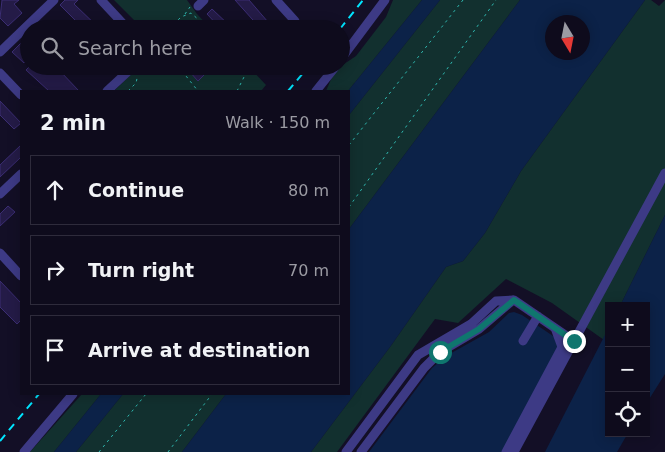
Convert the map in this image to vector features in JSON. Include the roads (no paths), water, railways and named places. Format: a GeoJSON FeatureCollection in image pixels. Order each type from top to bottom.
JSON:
{"type":"FeatureCollection","features":[{"type":"Feature","properties":{"kind":"street"},"geometry":{"type":"LineString","coordinates":[[33,20],[54,0]]}},
{"type":"Feature","properties":{"kind":"street"},"geometry":{"type":"LineString","coordinates":[[101,0],[120,20]]}},
{"type":"Feature","properties":{"kind":"street"},"geometry":{"type":"LineString","coordinates":[[276,0],[294,20]]}},
{"type":"Feature","properties":{"kind":"street"},"geometry":{"type":"LineString","coordinates":[[350,47],[385,0]]}},
{"type":"Feature","properties":{"kind":"street"},"geometry":{"type":"LineString","coordinates":[[0,52],[20,33]]}},
{"type":"Feature","properties":{"kind":"street"},"geometry":{"type":"LineString","coordinates":[[0,73],[20,94]]}},
{"type":"Feature","properties":{"kind":"street"},"geometry":{"type":"LineString","coordinates":[[108,90],[124,75]]}},
{"type":"Feature","properties":{"kind":"street"},"geometry":{"type":"LineString","coordinates":[[317,90],[329,75]]}},
{"type":"Feature","properties":{"kind":"street"},"geometry":{"type":"LineString","coordinates":[[514,452],[665,173]]}},
{"type":"Feature","properties":{"kind":"street"},"geometry":{"type":"LineString","coordinates":[[0,194],[20,175]]}},
{"type":"Feature","properties":{"kind":"street"},"geometry":{"type":"LineString","coordinates":[[0,253],[20,275]]}},
{"type":"Feature","properties":{"kind":"street"},"geometry":{"type":"LineString","coordinates":[[346,452],[418,355],[470,324],[496,301],[514,300],[574,341]]}},
{"type":"Feature","properties":{"kind":"street"},"geometry":{"type":"LineString","coordinates":[[361,452],[424,368],[440,352],[479,329],[514,300]]}},
{"type":"Feature","properties":{"kind":"street"},"geometry":{"type":"LineString","coordinates":[[522,341],[538,316]]}},
{"type":"Feature","properties":{"kind":"street"},"geometry":{"type":"LineString","coordinates":[[506,452],[562,347],[555,328]]}},
{"type":"Feature","properties":{"kind":"street"},"geometry":{"type":"LineString","coordinates":[[24,452],[72,395]]}},
{"type":"Feature","properties":{"kind":"street"},"geometry":{"type":"LineString","coordinates":[[523,399],[532,404]]}},
{"type":"Feature","properties":{"kind":"water"},"geometry":{"type":"Polygon","coordinates":[[[422,0],[440,0],[350,114],[349,90],[422,0]]]}},
{"type":"Feature","properties":{"kind":"water"},"geometry":{"type":"Polygon","coordinates":[[[520,0],[645,0],[521,171],[485,233],[463,261],[446,267],[390,347],[311,452],[182,452],[225,395],[350,395],[350,228],[520,0]]]}},
{"type":"Feature","properties":{"kind":"water"},"geometry":{"type":"Polygon","coordinates":[[[665,215],[665,374],[650,398],[650,302],[622,302],[665,215]]]}},
{"type":"Feature","properties":{"kind":"water"},"geometry":{"type":"Polygon","coordinates":[[[514,312],[522,315],[556,338],[558,348],[503,452],[369,452],[432,368],[446,356],[489,332],[509,313],[514,312]]]}},
{"type":"Feature","properties":{"kind":"water"},"geometry":{"type":"Polygon","coordinates":[[[605,335],[605,437],[626,437],[617,452],[545,452],[605,335]]]}},
{"type":"Feature","properties":{"kind":"water"},"geometry":{"type":"Polygon","coordinates":[[[100,395],[122,395],[76,452],[54,452],[100,395]]]}},
{"type":"Feature","properties":{"kind":"railway"},"geometry":{"type":"LineString","coordinates":[[347,20],[363,0]]}},
{"type":"Feature","properties":{"kind":"railway"},"geometry":{"type":"LineString","coordinates":[[289,90],[301,75]]}},
{"type":"Feature","properties":{"kind":"railway"},"geometry":{"type":"LineString","coordinates":[[0,441],[38,395]]}}]}
